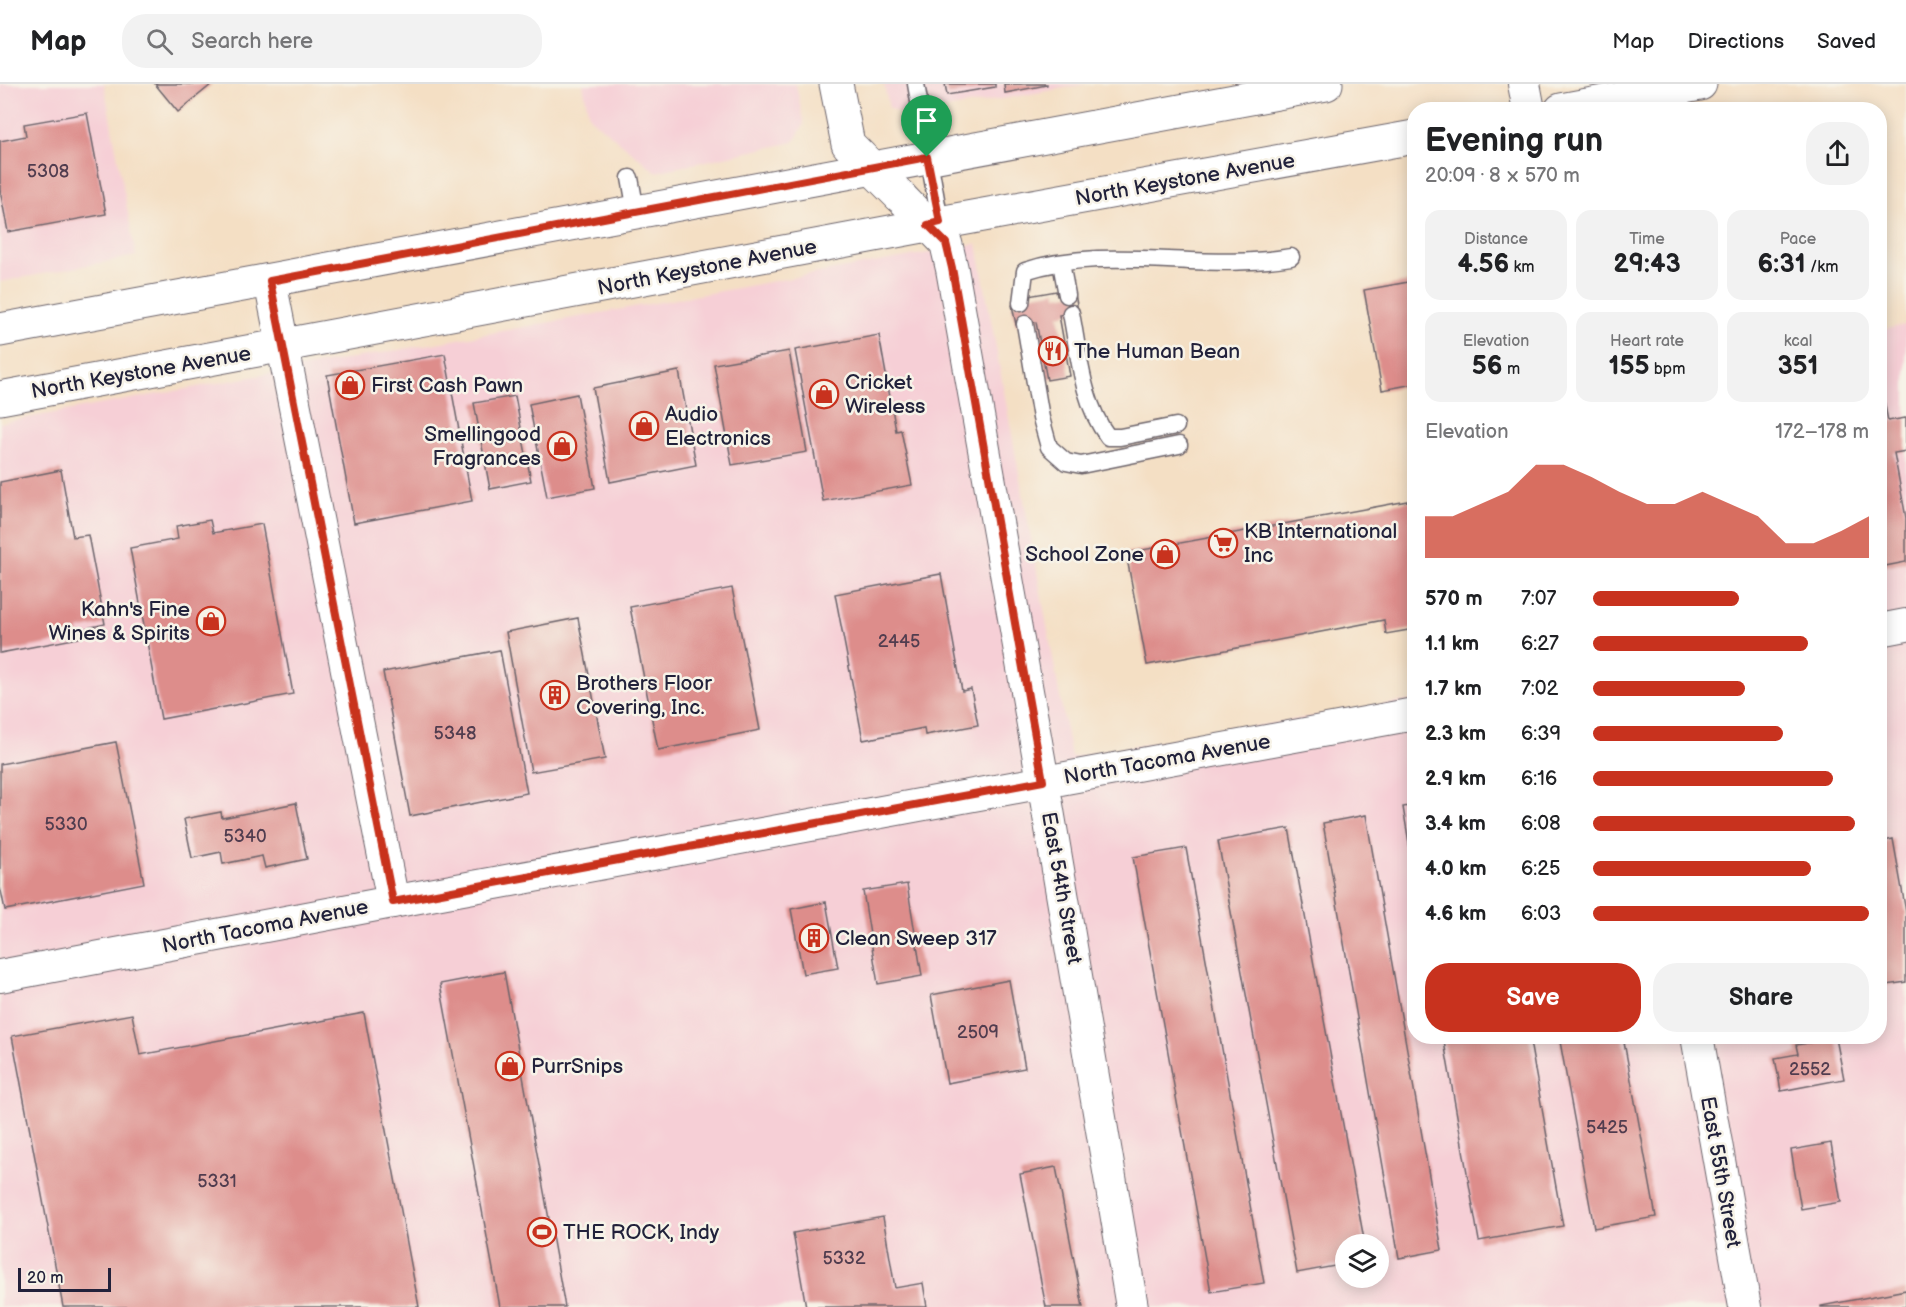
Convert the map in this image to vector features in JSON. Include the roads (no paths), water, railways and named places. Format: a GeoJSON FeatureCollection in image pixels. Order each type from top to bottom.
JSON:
{"type":"FeatureCollection","features":[{"type":"Feature","properties":{"kind":"main road","name":"East 54th Street"},"geometry":{"type":"LineString","coordinates":[[836,84],[848,144],[900,196]]}},
{"type":"Feature","properties":{"kind":"main road"},"geometry":{"type":"LineString","coordinates":[[0,330],[1326,84]]}},
{"type":"Feature","properties":{"kind":"main road"},"geometry":{"type":"LineString","coordinates":[[1604,102],[1700,84]]}},
{"type":"Feature","properties":{"kind":"main road","name":"North Keystone Avenue"},"geometry":{"type":"LineString","coordinates":[[0,398],[1407,138]]}},
{"type":"Feature","properties":{"kind":"street"},"geometry":{"type":"LineString","coordinates":[[1524,84],[1527,102]]}},
{"type":"Feature","properties":{"kind":"street","name":"East 54th Street"},"geometry":{"type":"LineString","coordinates":[[900,196],[934,224],[946,243],[952,268],[1043,781],[1132,1307]]}},
{"type":"Feature","properties":{"kind":"street"},"geometry":{"type":"LineString","coordinates":[[270,281],[393,902]]}},
{"type":"Feature","properties":{"kind":"street"},"geometry":{"type":"LineString","coordinates":[[1887,629],[1906,625]]}},
{"type":"Feature","properties":{"kind":"street","name":"North Tacoma Avenue"},"geometry":{"type":"LineString","coordinates":[[0,976],[1407,715]]}},
{"type":"Feature","properties":{"kind":"street","name":"East 55th Street"},"geometry":{"type":"LineString","coordinates":[[1698,1044],[1745,1307]]}},
{"type":"Feature","properties":{"kind":"lane"},"geometry":{"type":"LineString","coordinates":[[916,84],[934,224]]}},
{"type":"Feature","properties":{"kind":"lane"},"geometry":{"type":"LineString","coordinates":[[630,178],[636,212]]}},
{"type":"Feature","properties":{"kind":"lane"},"geometry":{"type":"LineString","coordinates":[[1021,303],[1025,271],[1041,266],[1097,259],[1186,262],[1272,260],[1291,257]]}},
{"type":"Feature","properties":{"kind":"lane"},"geometry":{"type":"LineString","coordinates":[[1061,263],[1067,295]]}},
{"type":"Feature","properties":{"kind":"lane"},"geometry":{"type":"LineString","coordinates":[[1071,313],[1088,397],[1099,424],[1108,436],[1120,437],[1176,426]]}},
{"type":"Feature","properties":{"kind":"lane"},"geometry":{"type":"LineString","coordinates":[[1025,324],[1041,418],[1049,447],[1066,462],[1081,465],[1179,445]]}},
{"type":"Feature","properties":{"kind":"place","name":"The Human Bean"},"geometry":{"type":"Point","coordinates":[1053,351]}},
{"type":"Feature","properties":{"kind":"place","name":"First Cash Pawn"},"geometry":{"type":"Point","coordinates":[350,385]}},
{"type":"Feature","properties":{"kind":"place","name":"Cricket Wireless"},"geometry":{"type":"Point","coordinates":[824,394]}},
{"type":"Feature","properties":{"kind":"place","name":"Audio Electronics"},"geometry":{"type":"Point","coordinates":[644,426]}},
{"type":"Feature","properties":{"kind":"place","name":"Smellingood Fragrances"},"geometry":{"type":"Point","coordinates":[562,446]}},
{"type":"Feature","properties":{"kind":"place","name":"KB International Inc"},"geometry":{"type":"Point","coordinates":[1223,543]}},
{"type":"Feature","properties":{"kind":"place","name":"School Zone"},"geometry":{"type":"Point","coordinates":[1165,554]}},
{"type":"Feature","properties":{"kind":"place","name":"Kahn's Fine Wines & Spirits"},"geometry":{"type":"Point","coordinates":[211,621]}},
{"type":"Feature","properties":{"kind":"place","name":"Brothers Floor Covering, Inc."},"geometry":{"type":"Point","coordinates":[555,695]}},
{"type":"Feature","properties":{"kind":"place","name":"Clean Sweep 317"},"geometry":{"type":"Point","coordinates":[814,938]}},
{"type":"Feature","properties":{"kind":"place","name":"PurrSnips"},"geometry":{"type":"Point","coordinates":[510,1066]}},
{"type":"Feature","properties":{"kind":"place","name":"THE ROCK, Indy"},"geometry":{"type":"Point","coordinates":[542,1232]}}]}
